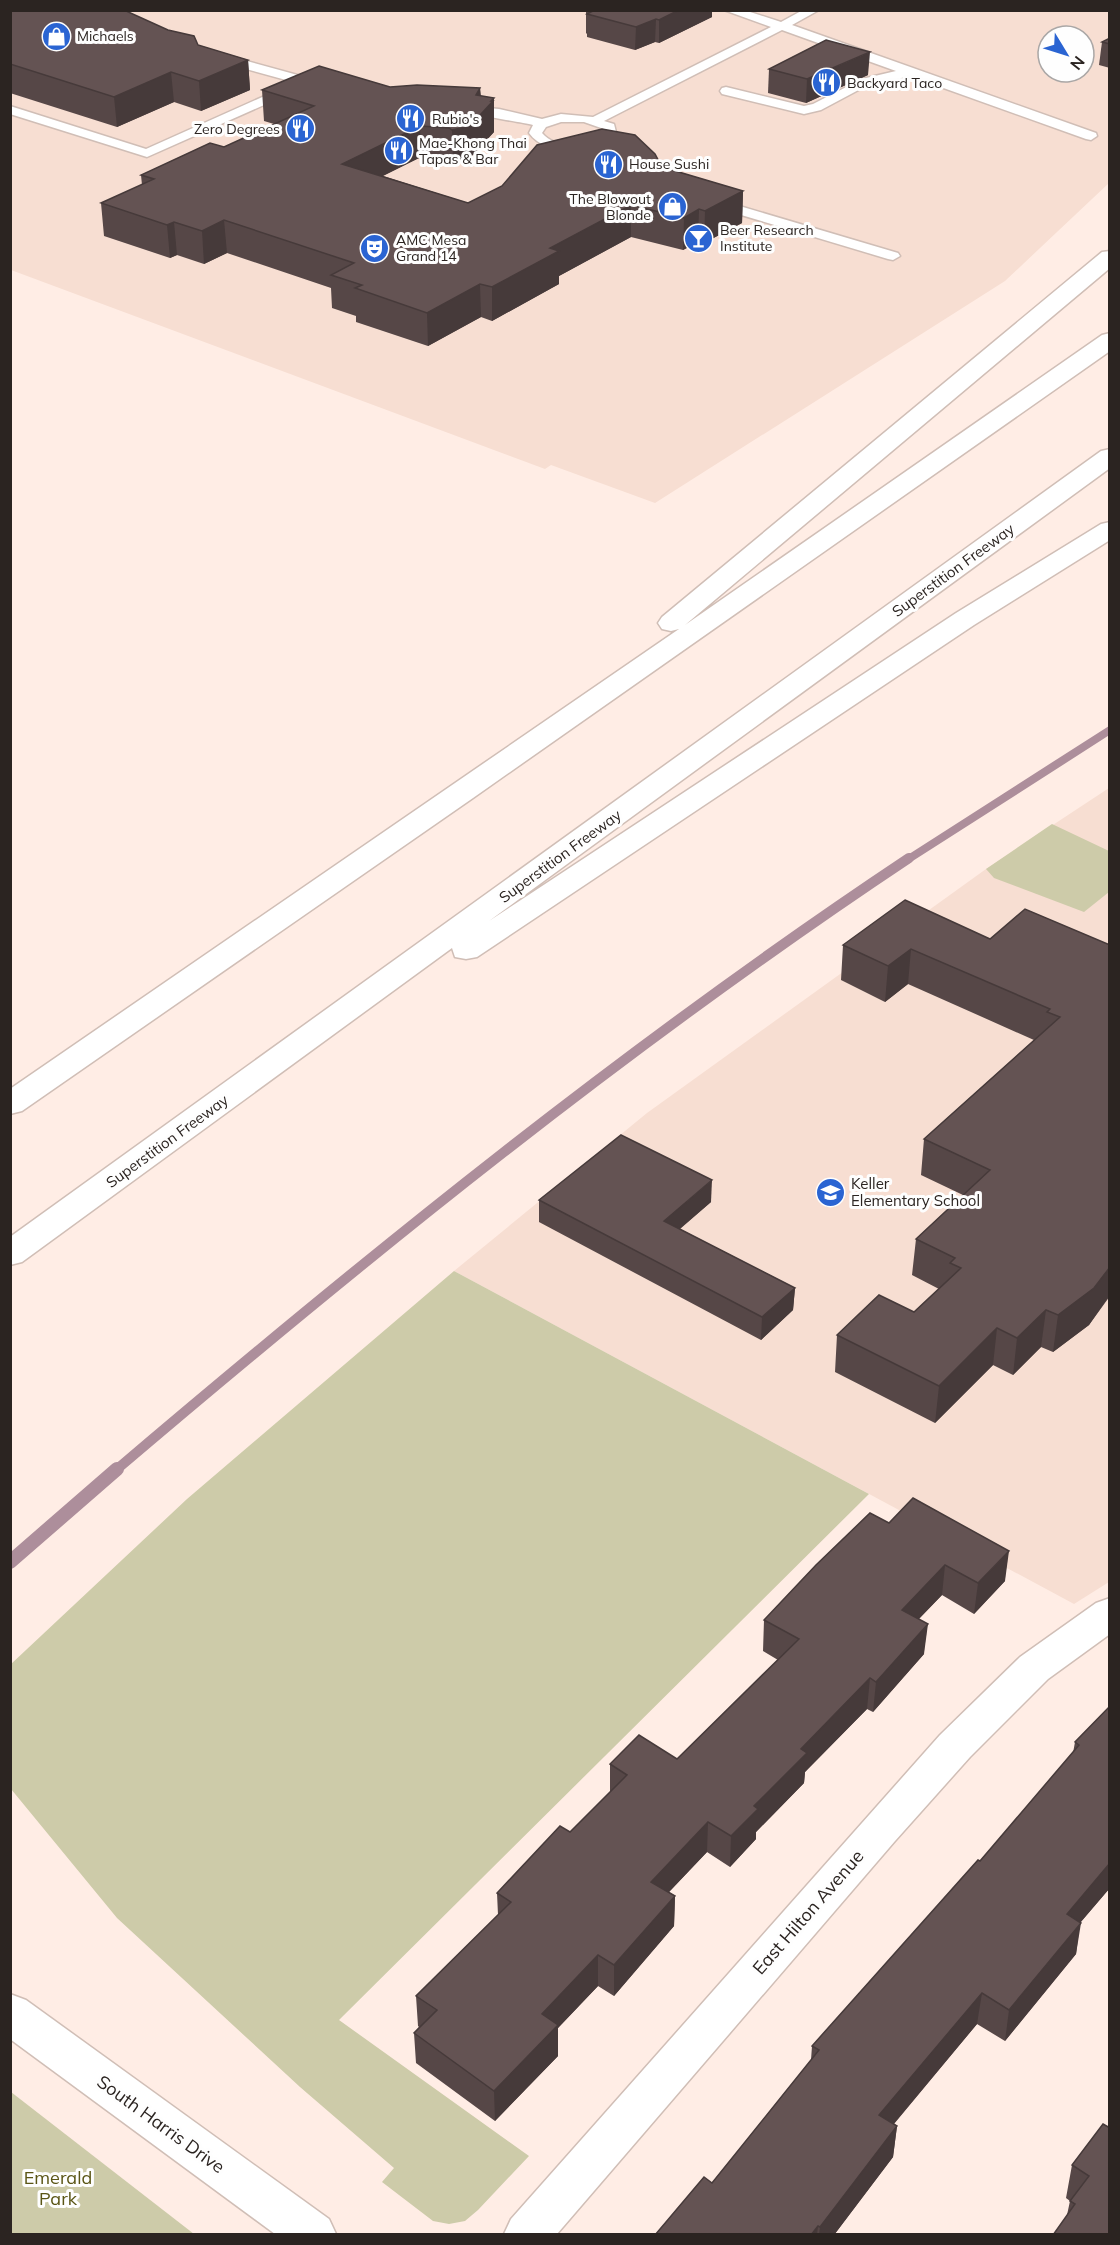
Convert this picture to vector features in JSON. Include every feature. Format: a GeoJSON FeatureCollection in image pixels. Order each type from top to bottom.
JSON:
{"type":"FeatureCollection","features":[{"type":"Feature","properties":{"kind":"main road"},"geometry":{"type":"LineString","coordinates":[[488,774],[1110,257]]}},
{"type":"Feature","properties":{"kind":"main road"},"geometry":{"type":"LineString","coordinates":[[10,1104],[1110,340]]}},
{"type":"Feature","properties":{"kind":"main road","name":"Superstition Freeway"},"geometry":{"type":"LineString","coordinates":[[24,1244],[1110,456]]}},
{"type":"Feature","properties":{"kind":"main road"},"geometry":{"type":"LineString","coordinates":[[24,1244],[965,619],[1110,529]]}},
{"type":"Feature","properties":{"kind":"main road","name":"East Hilton Avenue"},"geometry":{"type":"LineString","coordinates":[[528,2235],[880,1829],[955,1746],[1034,1668],[1110,1613]]}},
{"type":"Feature","properties":{"kind":"main road","name":"South Harris Drive"},"geometry":{"type":"LineString","coordinates":[[10,2013],[312,2235]]}},
{"type":"Feature","properties":{"kind":"lane"},"geometry":{"type":"LineString","coordinates":[[730,10],[782,26],[1091,136]]}},
{"type":"Feature","properties":{"kind":"lane"},"geometry":{"type":"LineString","coordinates":[[596,120],[813,10]]}},
{"type":"Feature","properties":{"kind":"lane"},"geometry":{"type":"LineString","coordinates":[[208,54],[334,90]]}},
{"type":"Feature","properties":{"kind":"lane"},"geometry":{"type":"LineString","coordinates":[[726,91],[804,110],[817,107],[881,76],[910,72]]}},
{"type":"Feature","properties":{"kind":"lane"},"geometry":{"type":"LineString","coordinates":[[10,110],[147,153],[306,82]]}},
{"type":"Feature","properties":{"kind":"lane"},"geometry":{"type":"LineString","coordinates":[[455,109],[500,113],[542,123],[573,117],[596,120],[610,127],[612,131],[607,140],[599,143],[577,147],[553,145],[537,137],[535,133],[542,123]]}},
{"type":"Feature","properties":{"kind":"lane"},"geometry":{"type":"LineString","coordinates":[[599,143],[614,148]]}},
{"type":"Feature","properties":{"kind":"lane"},"geometry":{"type":"LineString","coordinates":[[702,198],[893,256]]}},
{"type":"Feature","properties":{"kind":"shaded area"},"geometry":{"type":"Polygon","coordinates":[[[10,11],[1109,11],[1109,183],[1005,281],[655,503],[551,465],[545,469],[11,270],[10,11]]]}},
{"type":"Feature","properties":{"kind":"shaded area","name":"Keller Elementary School"},"geometry":{"type":"Polygon","coordinates":[[[1109,788],[1109,1582],[1074,1604],[454,1271],[647,1113],[986,869],[1109,788]]]}},
{"type":"Feature","properties":{"kind":"green space"},"geometry":{"type":"Polygon","coordinates":[[[1052,824],[1109,851],[1109,892],[1084,912],[994,878],[986,869],[1052,824]]]}},
{"type":"Feature","properties":{"kind":"green space"},"geometry":{"type":"Polygon","coordinates":[[[454,1271],[869,1494],[339,2020],[529,2156],[478,2210],[465,2221],[449,2224],[433,2221],[382,2182],[394,2168],[300,2087],[117,1918],[11,1789],[10,1665],[187,1499],[454,1271]]]}},
{"type":"Feature","properties":{"kind":"green space","name":"Emerald Park"},"geometry":{"type":"Polygon","coordinates":[[[11,2092],[194,2234],[11,2234],[11,2092]]]}},
{"type":"Feature","properties":{"kind":"building"},"geometry":{"type":"Polygon","coordinates":[[[10,10],[124,10],[168,30],[194,36],[198,45],[248,60],[199,81],[171,72],[114,97],[10,64],[10,10]]]}},
{"type":"Feature","properties":{"kind":"building"},"geometry":{"type":"Polygon","coordinates":[[[587,10],[679,10],[659,20],[656,19],[636,27],[587,14],[591,12],[587,10]]]}},
{"type":"Feature","properties":{"kind":"building"},"geometry":{"type":"Polygon","coordinates":[[[1110,38],[1110,44],[1102,42],[1110,38]]]}},
{"type":"Feature","properties":{"kind":"building"},"geometry":{"type":"Polygon","coordinates":[[[826,40],[870,52],[807,79],[769,69],[826,40]]]}},
{"type":"Feature","properties":{"kind":"building"},"geometry":{"type":"Polygon","coordinates":[[[319,66],[390,87],[417,85],[480,88],[476,95],[494,98],[470,126],[452,130],[420,126],[342,164],[468,203],[502,186],[537,145],[602,129],[635,135],[655,154],[662,167],[743,191],[705,211],[699,209],[684,218],[631,205],[550,248],[559,251],[492,287],[480,284],[427,313],[355,288],[362,285],[331,275],[354,263],[224,220],[202,231],[174,222],[167,225],[101,203],[154,179],[141,175],[210,143],[224,147],[314,106],[262,90],[319,66]]]}},
{"type":"Feature","properties":{"kind":"building"},"geometry":{"type":"Polygon","coordinates":[[[905,900],[990,939],[1025,909],[1110,945],[1110,1267],[1094,1288],[1058,1315],[1046,1310],[1017,1338],[997,1328],[939,1386],[837,1335],[879,1295],[914,1312],[961,1268],[950,1263],[955,1258],[916,1239],[990,1170],[924,1139],[1060,1017],[1047,1012],[1050,1009],[911,949],[888,966],[843,945],[905,900]]]}},
{"type":"Feature","properties":{"kind":"building"},"geometry":{"type":"Polygon","coordinates":[[[621,1135],[712,1180],[664,1221],[795,1288],[762,1317],[539,1200],[621,1135]]]}},
{"type":"Feature","properties":{"kind":"building"},"geometry":{"type":"Polygon","coordinates":[[[913,1498],[1009,1551],[978,1583],[945,1565],[902,1610],[928,1624],[876,1682],[870,1678],[801,1749],[807,1753],[754,1806],[758,1809],[731,1836],[708,1822],[651,1882],[675,1896],[614,1965],[598,1955],[542,2014],[558,2025],[494,2091],[414,2033],[437,2010],[416,1996],[511,1902],[497,1893],[560,1826],[570,1832],[627,1775],[610,1764],[639,1735],[677,1759],[799,1639],[764,1620],[870,1513],[889,1523],[913,1498]]]}},
{"type":"Feature","properties":{"kind":"building"},"geometry":{"type":"Polygon","coordinates":[[[1110,1706],[1110,1863],[1067,1914],[1081,1923],[1009,2010],[982,1993],[879,2115],[897,2126],[820,2227],[818,2226],[811,2235],[655,2235],[704,2177],[712,2183],[819,2050],[812,2046],[978,1860],[980,1861],[1079,1745],[1075,1742],[1110,1706]]]}},
{"type":"Feature","properties":{"kind":"building"},"geometry":{"type":"Polygon","coordinates":[[[1103,2124],[1110,2128],[1110,2235],[1053,2235],[1075,2204],[1070,2201],[1089,2176],[1072,2165],[1103,2124]]]}},
{"type":"Feature","properties":{"kind":"waterway"},"geometry":{"type":"LineString","coordinates":[[907,860],[1110,730]]}},
{"type":"Feature","properties":{"kind":"waterway"},"geometry":{"type":"LineString","coordinates":[[116,1470],[308,1309],[504,1152],[704,1001],[909,858]]}},
{"type":"Feature","properties":{"kind":"waterway"},"geometry":{"type":"LineString","coordinates":[[10,1562],[117,1469]]}},
{"type":"Feature","properties":{"kind":"place","name":"Michaels"},"geometry":{"type":"Point","coordinates":[56,36]}},
{"type":"Feature","properties":{"kind":"place","name":"Backyard Taco"},"geometry":{"type":"Point","coordinates":[826,83]}},
{"type":"Feature","properties":{"kind":"place","name":"Rubio's"},"geometry":{"type":"Point","coordinates":[411,119]}},
{"type":"Feature","properties":{"kind":"place","name":"Zero Degrees"},"geometry":{"type":"Point","coordinates":[301,129]}},
{"type":"Feature","properties":{"kind":"place","name":"Mae-Khong Thai Tapas & Bar"},"geometry":{"type":"Point","coordinates":[398,151]}},
{"type":"Feature","properties":{"kind":"place","name":"House Sushi"},"geometry":{"type":"Point","coordinates":[608,164]}},
{"type":"Feature","properties":{"kind":"place","name":"The Blowout Blonde"},"geometry":{"type":"Point","coordinates":[672,207]}},
{"type":"Feature","properties":{"kind":"place","name":"Beer Research Institute"},"geometry":{"type":"Point","coordinates":[699,238]}},
{"type":"Feature","properties":{"kind":"place","name":"AMC Mesa Grand 14"},"geometry":{"type":"Point","coordinates":[375,248]}},
{"type":"Feature","properties":{"kind":"place","name":"Keller Elementary School"},"geometry":{"type":"Point","coordinates":[830,1192]}}]}
